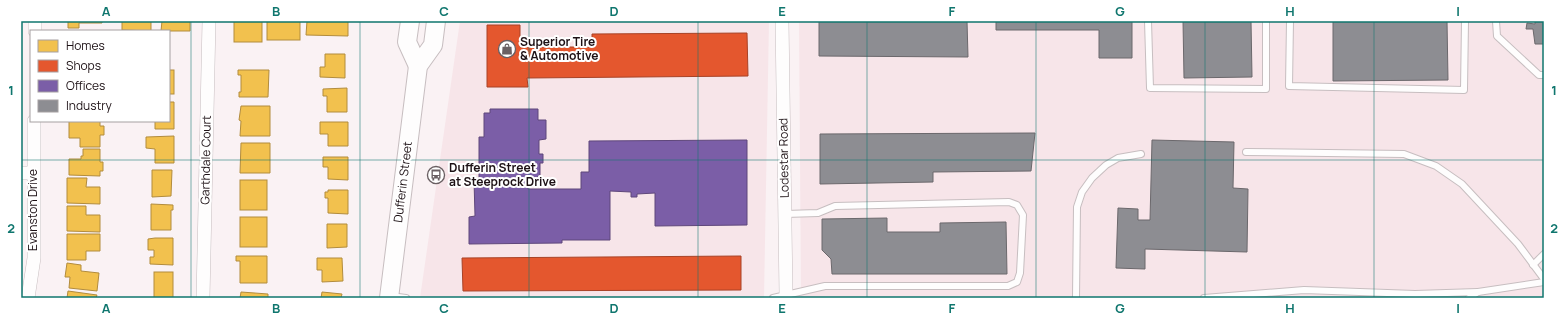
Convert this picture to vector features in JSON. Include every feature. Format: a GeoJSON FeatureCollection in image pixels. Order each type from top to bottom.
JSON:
{"type":"FeatureCollection","features":[{"type":"Feature","properties":{"kind":"main road"},"geometry":{"type":"LineString","coordinates":[[410,21],[407,42],[418,66]]}},
{"type":"Feature","properties":{"kind":"main road","name":"Dufferin Street"},"geometry":{"type":"LineString","coordinates":[[394,297],[418,66],[433,45],[436,21]]}},
{"type":"Feature","properties":{"kind":"street","name":"Garthdale Court"},"geometry":{"type":"LineString","coordinates":[[203,298],[209,21]]}},
{"type":"Feature","properties":{"kind":"street","name":"Lodestar Road"},"geometry":{"type":"LineString","coordinates":[[782,21],[786,294]]}},
{"type":"Feature","properties":{"kind":"street","name":"Evanston Drive"},"geometry":{"type":"LineString","coordinates":[[28,298],[34,258],[27,173],[34,122]]}},
{"type":"Feature","properties":{"kind":"lane"},"geometry":{"type":"LineString","coordinates":[[1148,21],[1150,88],[1266,88],[1266,21]]}},
{"type":"Feature","properties":{"kind":"lane"},"geometry":{"type":"LineString","coordinates":[[1290,21],[1289,86],[1464,90],[1465,21]]}},
{"type":"Feature","properties":{"kind":"lane"},"geometry":{"type":"LineString","coordinates":[[1496,21],[1496,36],[1539,75],[1544,75]]}},
{"type":"Feature","properties":{"kind":"lane"},"geometry":{"type":"LineString","coordinates":[[1204,298],[1304,290],[1416,294],[1478,292],[1544,281],[1518,244],[1462,184],[1436,166],[1404,154],[1246,152]]}},
{"type":"Feature","properties":{"kind":"lane"},"geometry":{"type":"LineString","coordinates":[[1076,298],[1077,207],[1082,192],[1092,178],[1106,165],[1118,158],[1141,154]]}},
{"type":"Feature","properties":{"kind":"lane"},"geometry":{"type":"LineString","coordinates":[[773,298],[825,286],[1008,286],[1016,282],[1020,273],[1023,215],[1017,205],[1009,202],[835,206],[818,213],[785,214]]}},
{"type":"Feature","properties":{"kind":"lane"},"geometry":{"type":"LineString","coordinates":[[1533,265],[1544,254]]}},
{"type":"Feature","properties":{"kind":"lane"},"geometry":{"type":"LineString","coordinates":[[1469,298],[1478,292]]}},
{"type":"Feature","properties":{"kind":"shaded area"},"geometry":{"type":"Polygon","coordinates":[[[460,21],[769,21],[764,298],[420,298],[460,21]]]}},
{"type":"Feature","properties":{"kind":"shaded area"},"geometry":{"type":"Polygon","coordinates":[[[799,21],[1544,21],[1544,298],[801,298],[799,21]]]}},
{"type":"Feature","properties":{"kind":"building: Homes"},"geometry":{"type":"Polygon","coordinates":[[[68,21],[102,21],[102,23],[79,23],[79,28],[68,28],[68,21]]]}},
{"type":"Feature","properties":{"kind":"building: Homes"},"geometry":{"type":"Polygon","coordinates":[[[122,21],[151,21],[151,30],[122,30],[122,21]]]}},
{"type":"Feature","properties":{"kind":"building: Homes"},"geometry":{"type":"Polygon","coordinates":[[[162,21],[190,21],[190,31],[161,30],[162,21]]]}},
{"type":"Feature","properties":{"kind":"building: Homes"},"geometry":{"type":"Polygon","coordinates":[[[234,21],[262,21],[262,42],[234,42],[234,21]]]}},
{"type":"Feature","properties":{"kind":"building: Homes"},"geometry":{"type":"Polygon","coordinates":[[[267,21],[300,21],[300,40],[267,40],[267,21]]]}},
{"type":"Feature","properties":{"kind":"building: Homes"},"geometry":{"type":"Polygon","coordinates":[[[307,21],[348,21],[348,36],[306,35],[307,21]]]}},
{"type":"Feature","properties":{"kind":"building: Homes"},"geometry":{"type":"Polygon","coordinates":[[[325,54],[345,54],[345,78],[320,77],[320,67],[325,67],[325,54]]]}},
{"type":"Feature","properties":{"kind":"building: Homes"},"geometry":{"type":"Polygon","coordinates":[[[170,70],[174,70],[174,94],[170,94],[170,70]]]}},
{"type":"Feature","properties":{"kind":"building: Homes"},"geometry":{"type":"Polygon","coordinates":[[[238,70],[269,70],[268,97],[239,97],[239,92],[241,92],[241,75],[238,75],[238,70]]]}},
{"type":"Feature","properties":{"kind":"building: Homes"},"geometry":{"type":"Polygon","coordinates":[[[347,88],[347,112],[327,112],[327,96],[323,96],[323,89],[347,88]]]}},
{"type":"Feature","properties":{"kind":"building: Homes"},"geometry":{"type":"Polygon","coordinates":[[[170,102],[174,102],[174,129],[155,129],[155,122],[170,122],[170,102]]]}},
{"type":"Feature","properties":{"kind":"building: Homes"},"geometry":{"type":"Polygon","coordinates":[[[241,106],[270,106],[270,136],[240,136],[241,121],[239,120],[241,106]]]}},
{"type":"Feature","properties":{"kind":"building: Homes"},"geometry":{"type":"Polygon","coordinates":[[[69,122],[100,122],[100,126],[104,126],[104,135],[100,135],[100,147],[80,147],[80,138],[69,138],[69,122]]]}},
{"type":"Feature","properties":{"kind":"building: Homes"},"geometry":{"type":"Polygon","coordinates":[[[320,122],[348,122],[348,146],[328,146],[328,134],[320,134],[320,122]]]}},
{"type":"Feature","properties":{"kind":"building: Homes"},"geometry":{"type":"Polygon","coordinates":[[[174,136],[174,163],[155,163],[155,149],[146,148],[146,137],[174,136]]]}},
{"type":"Feature","properties":{"kind":"building: Homes"},"geometry":{"type":"Polygon","coordinates":[[[241,143],[270,143],[270,173],[240,173],[241,143]]]}},
{"type":"Feature","properties":{"kind":"building: Homes"},"geometry":{"type":"Polygon","coordinates":[[[83,149],[100,149],[100,162],[103,162],[103,171],[100,171],[100,176],[69,175],[69,159],[81,159],[81,156],[83,156],[83,149]]]}},
{"type":"Feature","properties":{"kind":"building: Homes"},"geometry":{"type":"Polygon","coordinates":[[[323,157],[348,157],[348,180],[328,179],[328,167],[323,167],[323,157]]]}},
{"type":"Feature","properties":{"kind":"building: Homes"},"geometry":{"type":"Polygon","coordinates":[[[152,170],[172,170],[171,196],[152,197],[152,170]]]}},
{"type":"Feature","properties":{"kind":"building: Homes"},"geometry":{"type":"Polygon","coordinates":[[[67,178],[87,178],[86,187],[100,187],[100,204],[67,203],[67,178]]]}},
{"type":"Feature","properties":{"kind":"building: Homes"},"geometry":{"type":"Polygon","coordinates":[[[240,180],[267,180],[267,210],[240,210],[240,180]]]}},
{"type":"Feature","properties":{"kind":"building: Homes"},"geometry":{"type":"Polygon","coordinates":[[[328,190],[348,190],[348,214],[328,213],[328,198],[325,198],[325,192],[328,192],[328,190]]]}},
{"type":"Feature","properties":{"kind":"building: Homes"},"geometry":{"type":"Polygon","coordinates":[[[151,204],[173,205],[173,210],[171,210],[171,230],[151,230],[151,204]]]}},
{"type":"Feature","properties":{"kind":"building: Homes"},"geometry":{"type":"Polygon","coordinates":[[[67,206],[86,206],[86,215],[100,215],[100,232],[67,231],[67,206]]]}},
{"type":"Feature","properties":{"kind":"building: Homes"},"geometry":{"type":"Polygon","coordinates":[[[240,217],[267,217],[267,247],[240,247],[240,217]]]}},
{"type":"Feature","properties":{"kind":"building: Homes"},"geometry":{"type":"Polygon","coordinates":[[[327,224],[347,224],[347,247],[327,248],[327,224]]]}},
{"type":"Feature","properties":{"kind":"building: Homes"},"geometry":{"type":"Polygon","coordinates":[[[67,234],[100,234],[100,251],[86,251],[86,260],[67,260],[67,234]]]}},
{"type":"Feature","properties":{"kind":"building: Homes"},"geometry":{"type":"Polygon","coordinates":[[[173,238],[173,265],[150,264],[150,257],[154,257],[154,250],[148,250],[148,239],[173,238]]]}},
{"type":"Feature","properties":{"kind":"building: Homes"},"geometry":{"type":"Polygon","coordinates":[[[236,256],[267,256],[267,283],[240,283],[240,261],[236,261],[236,256]]]}},
{"type":"Feature","properties":{"kind":"building: Homes"},"geometry":{"type":"Polygon","coordinates":[[[317,258],[342,258],[343,281],[322,282],[322,270],[317,270],[317,258]]]}},
{"type":"Feature","properties":{"kind":"building: Homes"},"geometry":{"type":"Polygon","coordinates":[[[67,263],[81,265],[81,271],[99,273],[97,291],[69,288],[70,277],[65,277],[67,263]]]}},
{"type":"Feature","properties":{"kind":"building: Homes"},"geometry":{"type":"Polygon","coordinates":[[[154,272],[173,272],[173,298],[154,298],[154,272]]]}},
{"type":"Feature","properties":{"kind":"building: Homes"},"geometry":{"type":"Polygon","coordinates":[[[68,291],[97,295],[96,298],[67,298],[68,291]]]}},
{"type":"Feature","properties":{"kind":"building: Homes"},"geometry":{"type":"Polygon","coordinates":[[[241,292],[268,294],[268,298],[240,298],[241,292]]]}},
{"type":"Feature","properties":{"kind":"building: Homes"},"geometry":{"type":"Polygon","coordinates":[[[322,292],[342,294],[341,298],[321,298],[322,292]]]}},
{"type":"Feature","properties":{"kind":"building: Shops"},"geometry":{"type":"Polygon","coordinates":[[[487,25],[520,25],[520,47],[592,47],[592,34],[747,33],[748,76],[527,78],[528,87],[487,87],[487,25]]]}},
{"type":"Feature","properties":{"kind":"building: Shops"},"geometry":{"type":"Polygon","coordinates":[[[741,256],[741,290],[463,291],[462,258],[741,256]]]}},
{"type":"Feature","properties":{"kind":"building: Offices"},"geometry":{"type":"Polygon","coordinates":[[[490,109],[538,109],[538,120],[546,120],[546,139],[539,140],[539,154],[543,154],[543,163],[540,163],[540,176],[538,176],[538,181],[528,181],[528,189],[581,189],[581,172],[589,172],[589,141],[747,140],[747,225],[655,226],[655,193],[637,194],[637,197],[631,197],[631,192],[610,191],[610,240],[562,240],[562,243],[469,244],[469,217],[475,216],[474,180],[479,180],[479,137],[484,137],[484,113],[490,113],[490,109]]]}},
{"type":"Feature","properties":{"kind":"building: Industry"},"geometry":{"type":"Polygon","coordinates":[[[819,21],[967,21],[968,57],[819,56],[819,21]]]}},
{"type":"Feature","properties":{"kind":"building: Industry"},"geometry":{"type":"Polygon","coordinates":[[[996,21],[1132,21],[1132,58],[1099,58],[1099,30],[996,30],[996,21]]]}},
{"type":"Feature","properties":{"kind":"building: Industry"},"geometry":{"type":"Polygon","coordinates":[[[1183,21],[1251,21],[1252,77],[1184,78],[1183,21]]]}},
{"type":"Feature","properties":{"kind":"building: Industry"},"geometry":{"type":"Polygon","coordinates":[[[1333,21],[1447,21],[1448,80],[1333,81],[1333,21]]]}},
{"type":"Feature","properties":{"kind":"building: Industry"},"geometry":{"type":"Polygon","coordinates":[[[1535,21],[1544,21],[1544,44],[1535,44],[1533,29],[1526,29],[1527,23],[1535,24],[1535,21]]]}},
{"type":"Feature","properties":{"kind":"building: Industry"},"geometry":{"type":"Polygon","coordinates":[[[1035,133],[1031,171],[933,172],[933,182],[820,184],[820,134],[1035,133]]]}},
{"type":"Feature","properties":{"kind":"building: Industry"},"geometry":{"type":"Polygon","coordinates":[[[1152,140],[1234,142],[1233,188],[1248,189],[1247,252],[1145,249],[1145,269],[1116,268],[1118,208],[1138,209],[1138,220],[1150,220],[1152,140]]]}},
{"type":"Feature","properties":{"kind":"building: Industry"},"geometry":{"type":"Polygon","coordinates":[[[887,218],[887,232],[940,232],[940,223],[1006,222],[1007,274],[832,274],[831,259],[822,250],[822,219],[887,218]]]}},
{"type":"Feature","properties":{"kind":"place","name":"Superior Tire & Automotive"},"geometry":{"type":"Point","coordinates":[507,49]}},
{"type":"Feature","properties":{"kind":"place","name":"Dufferin Street at Steeprock Drive"},"geometry":{"type":"Point","coordinates":[436,175]}}]}
